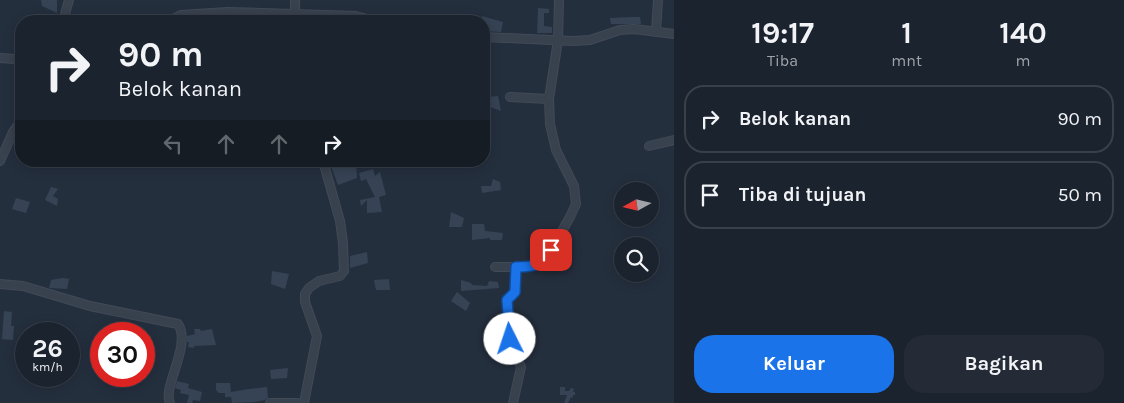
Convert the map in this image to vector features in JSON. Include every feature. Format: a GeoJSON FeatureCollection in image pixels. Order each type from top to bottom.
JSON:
{"type":"FeatureCollection","features":[{"type":"Feature","properties":{"kind":"street"},"geometry":{"type":"LineString","coordinates":[[65,15],[70,0]]}},
{"type":"Feature","properties":{"kind":"street"},"geometry":{"type":"LineString","coordinates":[[181,15],[228,12],[295,15],[295,0]]}},
{"type":"Feature","properties":{"kind":"street"},"geometry":{"type":"LineString","coordinates":[[495,266],[535,266],[544,261],[576,204],[574,186],[556,150],[552,133],[550,99],[558,40],[558,0]]}},
{"type":"Feature","properties":{"kind":"street"},"geometry":{"type":"LineString","coordinates":[[656,32],[658,0]]}},
{"type":"Feature","properties":{"kind":"street"},"geometry":{"type":"LineString","coordinates":[[490,36],[590,40],[626,29],[674,34]]}},
{"type":"Feature","properties":{"kind":"street"},"geometry":{"type":"LineString","coordinates":[[0,58],[15,59]]}},
{"type":"Feature","properties":{"kind":"street"},"geometry":{"type":"LineString","coordinates":[[510,97],[550,99]]}},
{"type":"Feature","properties":{"kind":"street"},"geometry":{"type":"LineString","coordinates":[[0,162],[15,129]]}},
{"type":"Feature","properties":{"kind":"street"},"geometry":{"type":"LineString","coordinates":[[649,146],[674,140]]}},
{"type":"Feature","properties":{"kind":"street"},"geometry":{"type":"LineString","coordinates":[[304,403],[317,336],[304,297],[309,288],[319,281],[340,276],[344,271],[340,221],[324,167]]}},
{"type":"Feature","properties":{"kind":"street"},"geometry":{"type":"LineString","coordinates":[[513,403],[521,367],[509,335],[507,300],[515,292],[516,267]]}},
{"type":"Feature","properties":{"kind":"street"},"geometry":{"type":"LineString","coordinates":[[0,284],[23,286],[90,306],[178,324],[182,341],[168,394],[169,402]]}},
{"type":"Feature","properties":{"kind":"street"},"geometry":{"type":"LineString","coordinates":[[270,403],[297,403]]}},
{"type":"Feature","properties":{"kind":"building"},"geometry":{"type":"Polygon","coordinates":[[[41,0],[57,0],[57,13],[42,6],[41,0]]]}},
{"type":"Feature","properties":{"kind":"building"},"geometry":{"type":"Polygon","coordinates":[[[538,8],[549,9],[549,13],[544,13],[544,26],[552,27],[552,33],[537,33],[538,8]]]}},
{"type":"Feature","properties":{"kind":"building"},"geometry":{"type":"Polygon","coordinates":[[[640,17],[641,24],[611,24],[610,18],[640,17]]]}},
{"type":"Feature","properties":{"kind":"building"},"geometry":{"type":"Polygon","coordinates":[[[490,18],[503,22],[501,32],[490,31],[490,18]]]}},
{"type":"Feature","properties":{"kind":"building"},"geometry":{"type":"Polygon","coordinates":[[[498,96],[501,111],[490,107],[490,97],[498,96]]]}},
{"type":"Feature","properties":{"kind":"building"},"geometry":{"type":"Polygon","coordinates":[[[331,167],[356,167],[357,178],[338,185],[331,167]]]}},
{"type":"Feature","properties":{"kind":"building"},"geometry":{"type":"Polygon","coordinates":[[[373,169],[375,176],[380,172],[386,195],[379,197],[382,212],[367,213],[367,200],[361,206],[360,200],[375,197],[366,179],[361,181],[359,173],[373,169]]]}},
{"type":"Feature","properties":{"kind":"building"},"geometry":{"type":"Polygon","coordinates":[[[493,179],[500,182],[501,190],[482,193],[481,186],[491,186],[493,179]]]}},
{"type":"Feature","properties":{"kind":"building"},"geometry":{"type":"Polygon","coordinates":[[[51,187],[58,189],[53,196],[58,199],[57,206],[45,200],[51,187]]]}},
{"type":"Feature","properties":{"kind":"building"},"geometry":{"type":"Polygon","coordinates":[[[16,198],[30,202],[26,213],[12,209],[16,198]]]}},
{"type":"Feature","properties":{"kind":"building"},"geometry":{"type":"Polygon","coordinates":[[[451,212],[464,218],[462,227],[449,227],[451,212]]]}},
{"type":"Feature","properties":{"kind":"building"},"geometry":{"type":"Polygon","coordinates":[[[472,224],[484,224],[485,231],[503,233],[502,240],[490,240],[490,238],[472,240],[472,224]]]}},
{"type":"Feature","properties":{"kind":"building"},"geometry":{"type":"Polygon","coordinates":[[[367,252],[368,263],[350,268],[350,256],[367,252]]]}},
{"type":"Feature","properties":{"kind":"building"},"geometry":{"type":"Polygon","coordinates":[[[272,271],[289,274],[285,289],[271,284],[272,271]]]}},
{"type":"Feature","properties":{"kind":"building"},"geometry":{"type":"Polygon","coordinates":[[[69,279],[67,289],[49,288],[51,280],[69,279]]]}},
{"type":"Feature","properties":{"kind":"building"},"geometry":{"type":"Polygon","coordinates":[[[389,279],[390,290],[376,290],[374,280],[389,279]]]}},
{"type":"Feature","properties":{"kind":"building"},"geometry":{"type":"Polygon","coordinates":[[[461,280],[472,285],[487,286],[489,281],[498,282],[499,288],[461,291],[461,280]]]}},
{"type":"Feature","properties":{"kind":"building"},"geometry":{"type":"Polygon","coordinates":[[[457,292],[470,303],[466,311],[451,301],[457,292]]]}},
{"type":"Feature","properties":{"kind":"building"},"geometry":{"type":"Polygon","coordinates":[[[4,311],[12,312],[13,340],[2,339],[4,311]]]}},
{"type":"Feature","properties":{"kind":"building"},"geometry":{"type":"Polygon","coordinates":[[[194,329],[200,329],[201,331],[212,329],[216,345],[188,347],[187,336],[195,334],[194,329]]]}},
{"type":"Feature","properties":{"kind":"building"},"geometry":{"type":"Polygon","coordinates":[[[288,368],[287,378],[271,379],[270,370],[288,368]]]}},
{"type":"Feature","properties":{"kind":"building"},"geometry":{"type":"Polygon","coordinates":[[[177,381],[189,384],[188,388],[202,392],[200,401],[193,400],[192,403],[187,403],[189,395],[180,393],[181,390],[175,388],[177,381]]]}},
{"type":"Feature","properties":{"kind":"building"},"geometry":{"type":"Polygon","coordinates":[[[216,383],[230,383],[231,392],[267,387],[268,398],[255,402],[232,403],[231,397],[225,397],[225,393],[219,393],[216,390],[216,383]]]}},
{"type":"Feature","properties":{"kind":"building"},"geometry":{"type":"Polygon","coordinates":[[[560,387],[565,387],[565,391],[569,391],[571,388],[574,389],[575,395],[573,395],[573,398],[571,397],[568,403],[564,403],[567,395],[560,395],[560,387]]]}},
{"type":"Feature","properties":{"kind":"route"},"geometry":{"type":"LineString","coordinates":[[510,339],[507,300],[515,292],[516,267],[540,264],[551,250]]}}]}
